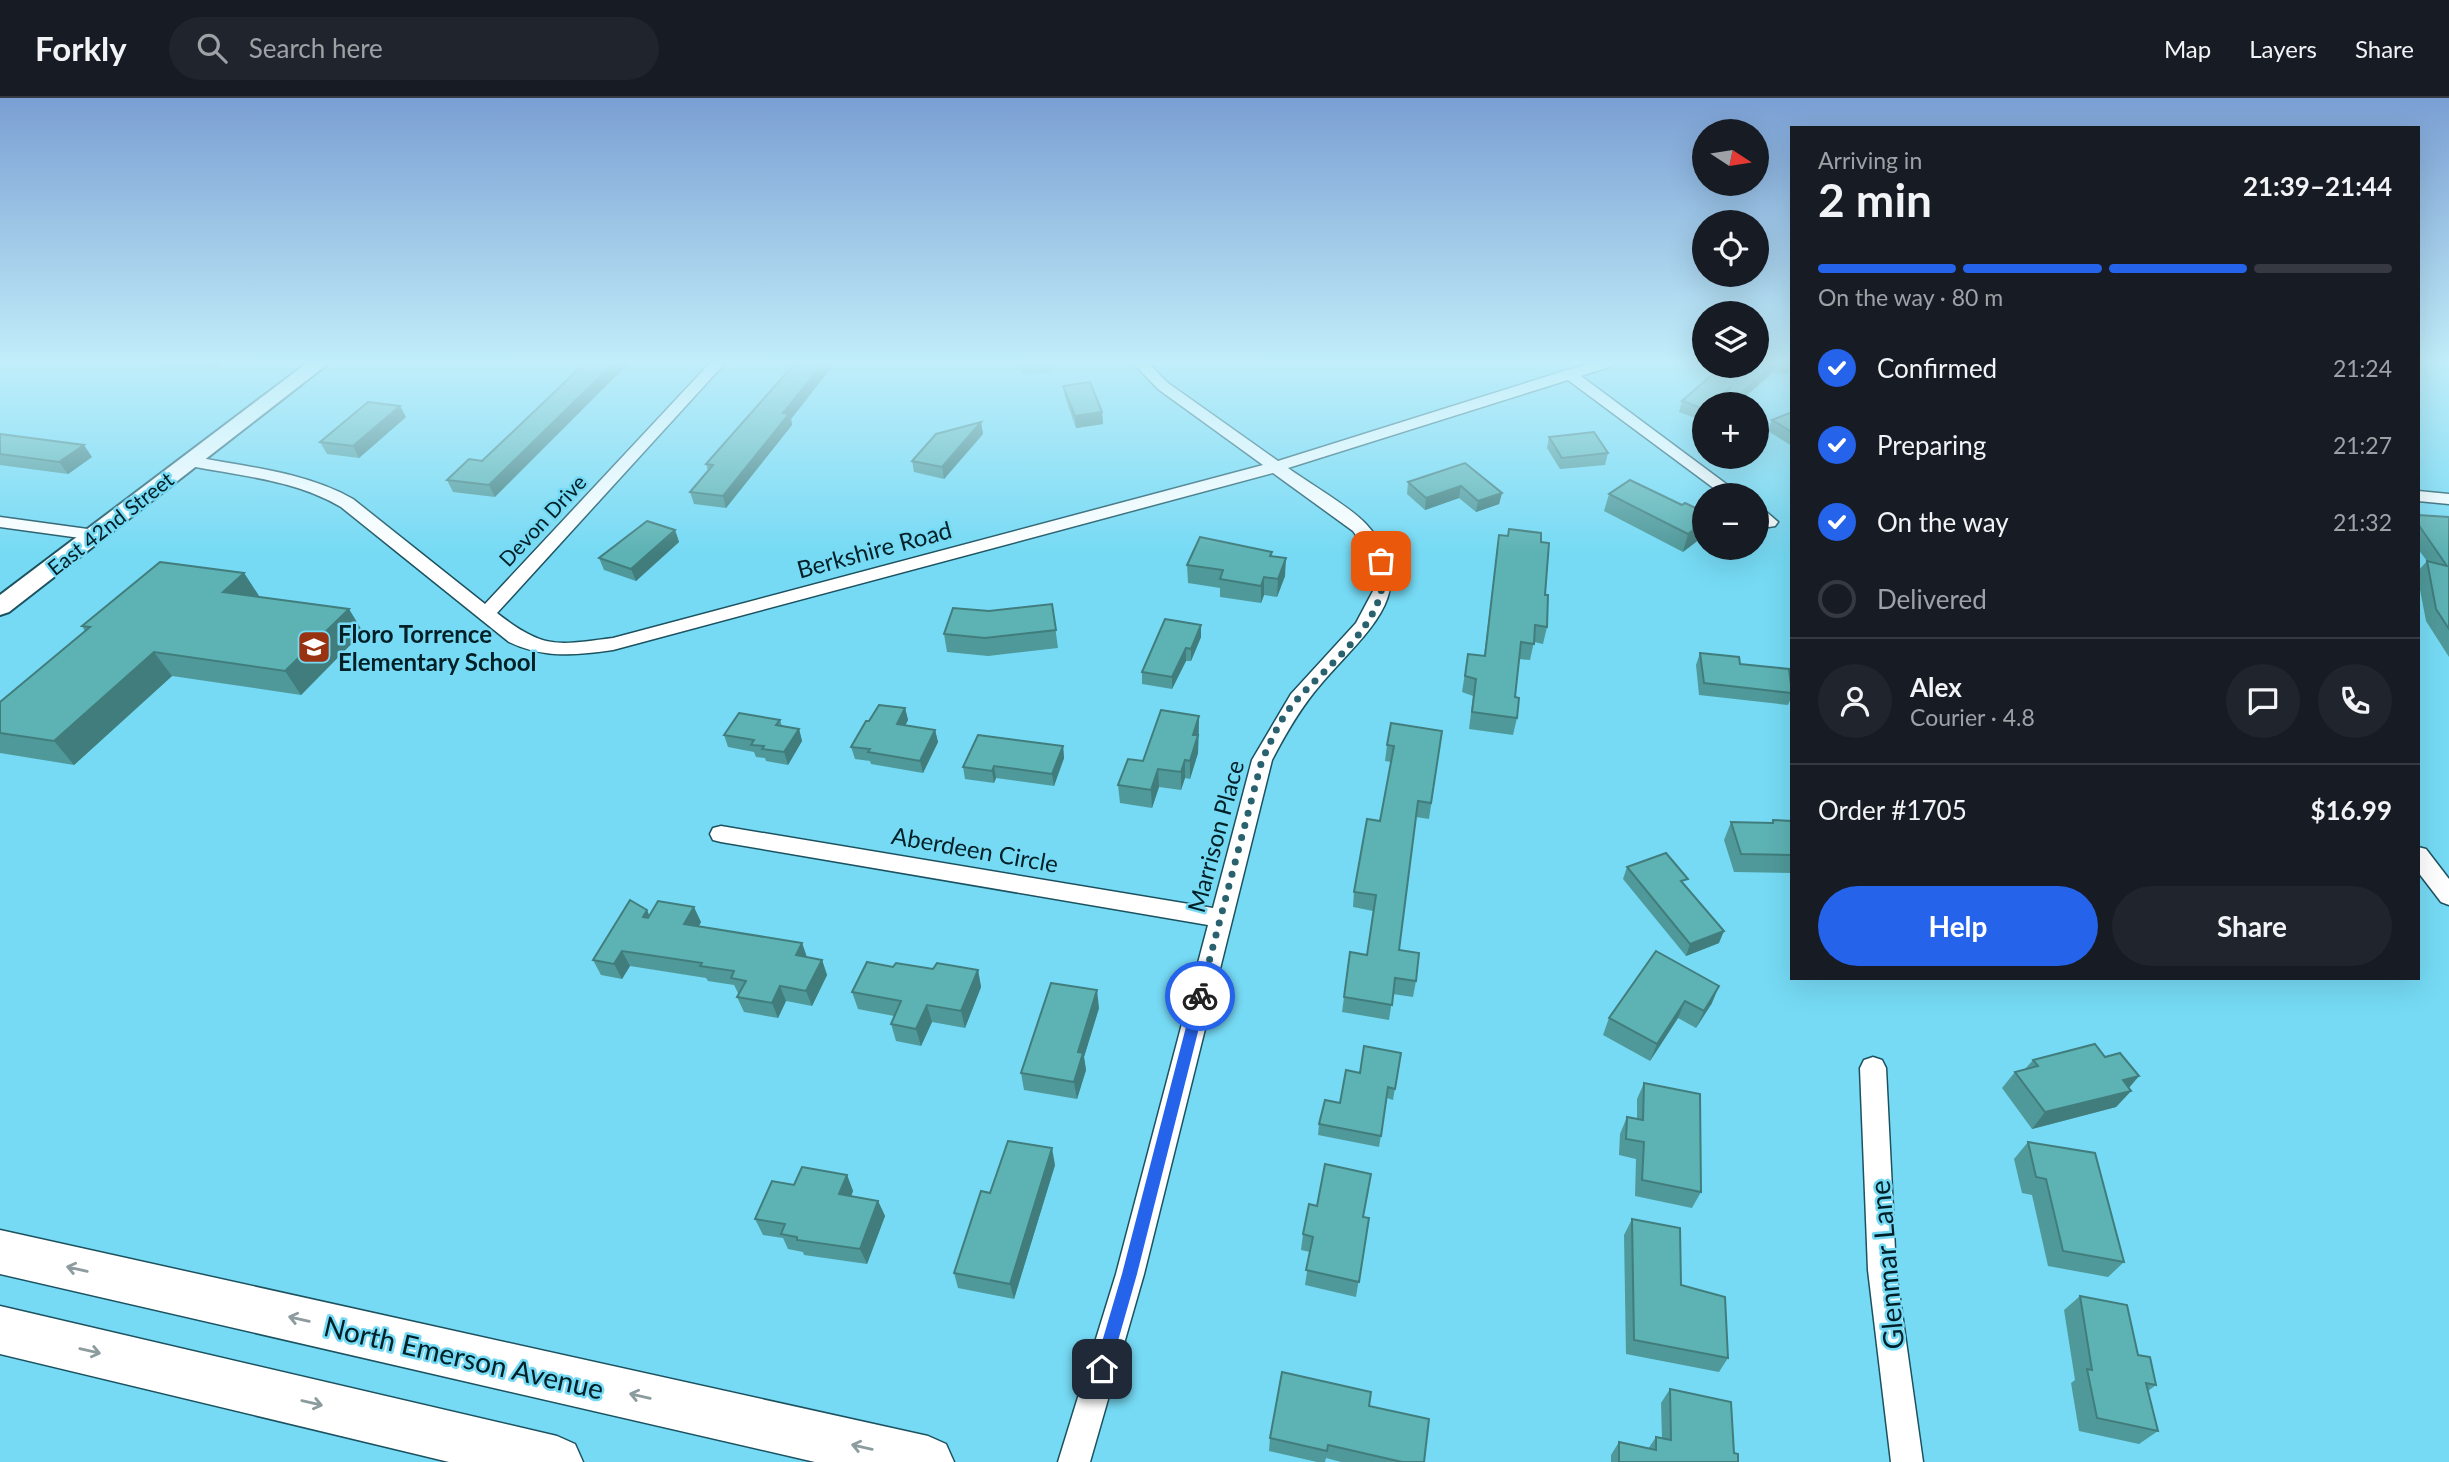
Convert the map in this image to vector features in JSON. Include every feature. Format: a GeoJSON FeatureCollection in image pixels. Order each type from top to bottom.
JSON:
{"type":"FeatureCollection","features":[{"type":"Feature","properties":{"kind":"main road","name":"North Emerson Avenue"},"geometry":{"type":"LineString","coordinates":[[0,1252],[928,1462]]}},
{"type":"Feature","properties":{"kind":"main road"},"geometry":{"type":"LineString","coordinates":[[0,1329],[557,1462]]}},
{"type":"Feature","properties":{"kind":"street","name":"East 42nd Street"},"geometry":{"type":"LineString","coordinates":[[0,607],[235,427]]}},
{"type":"Feature","properties":{"kind":"street","name":"Devon Drive"},"geometry":{"type":"LineString","coordinates":[[485,615],[659,427]]}},
{"type":"Feature","properties":{"kind":"street","name":"Marrison Place"},"geometry":{"type":"LineString","coordinates":[[1074,1462],[1130,1274],[1254,786],[1273,735],[1287,712],[1370,620],[1383,587],[1381,561],[1368,537],[1359,527],[1220,427]]}},
{"type":"Feature","properties":{"kind":"street","name":"Berkshire Road"},"geometry":{"type":"LineString","coordinates":[[190,461],[290,482],[343,500],[509,634],[531,645],[564,650],[600,647],[1276,467],[1403,427]]}},
{"type":"Feature","properties":{"kind":"street"},"geometry":{"type":"LineString","coordinates":[[1640,427],[1717,483]]}},
{"type":"Feature","properties":{"kind":"street"},"geometry":{"type":"LineString","coordinates":[[2420,496],[2449,499]]}},
{"type":"Feature","properties":{"kind":"street"},"geometry":{"type":"LineString","coordinates":[[0,522],[95,535]]}},
{"type":"Feature","properties":{"kind":"street","name":"Aberdeen Circle"},"geometry":{"type":"LineString","coordinates":[[721,834],[1220,918]]}},
{"type":"Feature","properties":{"kind":"street"},"geometry":{"type":"LineString","coordinates":[[2420,858],[2449,896]]}},
{"type":"Feature","properties":{"kind":"street","name":"Glenmar Lane"},"geometry":{"type":"LineString","coordinates":[[1873,1068],[1882,1270],[1907,1462]]}},
{"type":"Feature","properties":{"kind":"building"},"geometry":{"type":"Polygon","coordinates":[[[338,427],[376,427],[353,446],[320,442],[338,427]]]}},
{"type":"Feature","properties":{"kind":"building"},"geometry":{"type":"Polygon","coordinates":[[[518,427],[549,427],[489,485],[447,480],[469,459],[482,461],[518,427]]]}},
{"type":"Feature","properties":{"kind":"building"},"geometry":{"type":"Polygon","coordinates":[[[739,427],[779,427],[723,496],[690,492],[713,465],[706,464],[739,427]]]}},
{"type":"Feature","properties":{"kind":"building"},"geometry":{"type":"Polygon","coordinates":[[[964,427],[977,427],[942,467],[912,461],[936,434],[964,427]]]}},
{"type":"Feature","properties":{"kind":"building"},"geometry":{"type":"Polygon","coordinates":[[[1594,432],[1608,453],[1562,458],[1549,437],[1594,432]]]}},
{"type":"Feature","properties":{"kind":"building"},"geometry":{"type":"Polygon","coordinates":[[[0,434],[84,445],[59,462],[0,454],[0,434]]]}},
{"type":"Feature","properties":{"kind":"building"},"geometry":{"type":"Polygon","coordinates":[[[1465,463],[1502,493],[1478,501],[1461,486],[1426,498],[1408,482],[1465,463]]]}},
{"type":"Feature","properties":{"kind":"building"},"geometry":{"type":"Polygon","coordinates":[[[1630,480],[1682,505],[1685,503],[1692,506],[1692,531],[1688,534],[1609,494],[1630,480]]]}},
{"type":"Feature","properties":{"kind":"building"},"geometry":{"type":"Polygon","coordinates":[[[2420,515],[2449,517],[2449,629],[2436,609],[2427,561],[2447,566],[2420,527],[2420,515]]]}},
{"type":"Feature","properties":{"kind":"building"},"geometry":{"type":"Polygon","coordinates":[[[647,521],[675,530],[631,569],[599,558],[647,521]]]}},
{"type":"Feature","properties":{"kind":"building"},"geometry":{"type":"Polygon","coordinates":[[[1509,529],[1541,533],[1541,542],[1549,543],[1545,595],[1548,595],[1547,627],[1535,625],[1534,644],[1521,642],[1515,697],[1519,698],[1517,718],[1472,712],[1476,679],[1465,676],[1468,654],[1485,656],[1499,535],[1508,536],[1509,529]]]}},
{"type":"Feature","properties":{"kind":"building"},"geometry":{"type":"Polygon","coordinates":[[[1200,537],[1272,552],[1270,556],[1286,558],[1278,579],[1264,577],[1261,586],[1220,579],[1223,570],[1187,565],[1200,537]]]}},
{"type":"Feature","properties":{"kind":"building"},"geometry":{"type":"Polygon","coordinates":[[[160,562],[244,573],[223,592],[349,609],[285,671],[154,652],[54,741],[0,733],[0,702],[90,627],[82,626],[160,562]]]}},
{"type":"Feature","properties":{"kind":"building"},"geometry":{"type":"Polygon","coordinates":[[[1052,604],[1056,630],[985,638],[944,634],[953,608],[989,611],[1052,604]]]}},
{"type":"Feature","properties":{"kind":"building"},"geometry":{"type":"Polygon","coordinates":[[[1165,619],[1201,625],[1191,649],[1186,648],[1172,677],[1142,672],[1165,619]]]}},
{"type":"Feature","properties":{"kind":"building"},"geometry":{"type":"Polygon","coordinates":[[[1700,653],[1739,657],[1740,664],[1789,669],[1790,693],[1704,683],[1700,653]]]}},
{"type":"Feature","properties":{"kind":"building"},"geometry":{"type":"Polygon","coordinates":[[[879,705],[905,708],[897,724],[935,730],[920,761],[851,747],[879,705]]]}},
{"type":"Feature","properties":{"kind":"building"},"geometry":{"type":"Polygon","coordinates":[[[1161,710],[1199,716],[1193,735],[1198,735],[1190,761],[1185,760],[1181,772],[1158,769],[1151,790],[1118,785],[1128,759],[1143,761],[1161,710]]]}},
{"type":"Feature","properties":{"kind":"building"},"geometry":{"type":"Polygon","coordinates":[[[739,713],[780,720],[776,725],[799,729],[784,752],[762,749],[764,746],[751,745],[754,740],[724,735],[739,713]]]}},
{"type":"Feature","properties":{"kind":"building"},"geometry":{"type":"Polygon","coordinates":[[[1391,723],[1442,731],[1431,803],[1418,801],[1399,950],[1419,953],[1416,981],[1395,978],[1392,1005],[1344,997],[1350,952],[1367,955],[1376,895],[1354,892],[1367,819],[1380,821],[1394,746],[1387,745],[1391,723]]]}},
{"type":"Feature","properties":{"kind":"building"},"geometry":{"type":"Polygon","coordinates":[[[978,735],[1063,746],[1052,774],[994,766],[992,771],[963,767],[978,735]]]}},
{"type":"Feature","properties":{"kind":"building"},"geometry":{"type":"Polygon","coordinates":[[[1773,820],[1790,821],[1790,855],[1741,854],[1731,822],[1773,823],[1773,820]]]}},
{"type":"Feature","properties":{"kind":"building"},"geometry":{"type":"Polygon","coordinates":[[[1666,853],[1688,879],[1681,881],[1724,931],[1690,944],[1627,867],[1666,853]]]}},
{"type":"Feature","properties":{"kind":"building"},"geometry":{"type":"Polygon","coordinates":[[[630,900],[647,910],[643,917],[648,918],[658,901],[694,907],[684,924],[802,943],[796,955],[822,960],[806,991],[780,986],[772,1003],[737,997],[746,981],[731,978],[734,971],[700,966],[702,963],[622,951],[614,964],[593,960],[630,900]]]}},
{"type":"Feature","properties":{"kind":"building"},"geometry":{"type":"Polygon","coordinates":[[[1656,951],[1719,986],[1704,1011],[1685,1001],[1657,1044],[1609,1018],[1656,951]]]}},
{"type":"Feature","properties":{"kind":"building"},"geometry":{"type":"Polygon","coordinates":[[[867,962],[893,967],[896,963],[933,969],[937,963],[978,970],[961,1011],[927,1005],[916,1029],[891,1024],[901,1001],[852,992],[867,962]]]}},
{"type":"Feature","properties":{"kind":"building"},"geometry":{"type":"Polygon","coordinates":[[[1051,983],[1097,990],[1078,1052],[1083,1053],[1074,1082],[1021,1073],[1051,983]]]}},
{"type":"Feature","properties":{"kind":"building"},"geometry":{"type":"Polygon","coordinates":[[[2095,1044],[2105,1057],[2120,1053],[2139,1076],[2123,1080],[2131,1091],[2045,1112],[2015,1072],[2038,1066],[2033,1060],[2095,1044]]]}},
{"type":"Feature","properties":{"kind":"building"},"geometry":{"type":"Polygon","coordinates":[[[1364,1046],[1401,1053],[1395,1089],[1388,1087],[1381,1136],[1319,1124],[1325,1100],[1340,1103],[1346,1070],[1360,1073],[1364,1046]]]}},
{"type":"Feature","properties":{"kind":"building"},"geometry":{"type":"Polygon","coordinates":[[[1644,1083],[1700,1094],[1701,1192],[1642,1180],[1644,1142],[1626,1139],[1627,1117],[1643,1120],[1644,1083]]]}},
{"type":"Feature","properties":{"kind":"building"},"geometry":{"type":"Polygon","coordinates":[[[1008,1141],[1052,1148],[1010,1284],[954,1273],[981,1191],[990,1193],[1008,1141]]]}},
{"type":"Feature","properties":{"kind":"building"},"geometry":{"type":"Polygon","coordinates":[[[2028,1142],[2095,1153],[2124,1262],[2063,1251],[2046,1179],[2036,1177],[2028,1142]]]}},
{"type":"Feature","properties":{"kind":"building"},"geometry":{"type":"Polygon","coordinates":[[[1325,1164],[1371,1174],[1363,1217],[1369,1218],[1359,1282],[1306,1270],[1313,1237],[1303,1234],[1309,1204],[1317,1206],[1325,1164]]]}},
{"type":"Feature","properties":{"kind":"building"},"geometry":{"type":"Polygon","coordinates":[[[802,1167],[847,1175],[839,1194],[878,1201],[860,1249],[797,1240],[797,1237],[781,1234],[785,1224],[755,1219],[772,1181],[794,1185],[802,1167]]]}},
{"type":"Feature","properties":{"kind":"building"},"geometry":{"type":"Polygon","coordinates":[[[1632,1219],[1680,1228],[1681,1285],[1725,1297],[1728,1358],[1634,1340],[1632,1219]]]}},
{"type":"Feature","properties":{"kind":"building"},"geometry":{"type":"Polygon","coordinates":[[[2080,1296],[2127,1305],[2138,1355],[2150,1357],[2156,1385],[2146,1383],[2158,1431],[2097,1418],[2087,1369],[2092,1370],[2080,1296]]]}},
{"type":"Feature","properties":{"kind":"building"},"geometry":{"type":"Polygon","coordinates":[[[1282,1372],[1371,1392],[1369,1406],[1429,1419],[1424,1462],[1402,1462],[1328,1445],[1327,1451],[1270,1438],[1282,1372]]]}},
{"type":"Feature","properties":{"kind":"building"},"geometry":{"type":"Polygon","coordinates":[[[1670,1389],[1731,1402],[1734,1453],[1738,1454],[1738,1462],[1619,1462],[1619,1442],[1656,1450],[1656,1437],[1671,1440],[1670,1389]]]}},
{"type":"Feature","properties":{"kind":"way so far"},"geometry":{"type":"LineString","coordinates":[[1200,996],[1262,760],[1287,712],[1370,620],[1380,601],[1383,587],[1381,561]]}},
{"type":"Feature","properties":{"kind":"place","name":"Floro Torrence Elementary School"},"geometry":{"type":"Point","coordinates":[314,647]}},
{"type":"Feature","properties":{"kind":"route"},"geometry":{"type":"LineString","coordinates":[[1102,1369],[1130,1274],[1200,996]]}}]}
